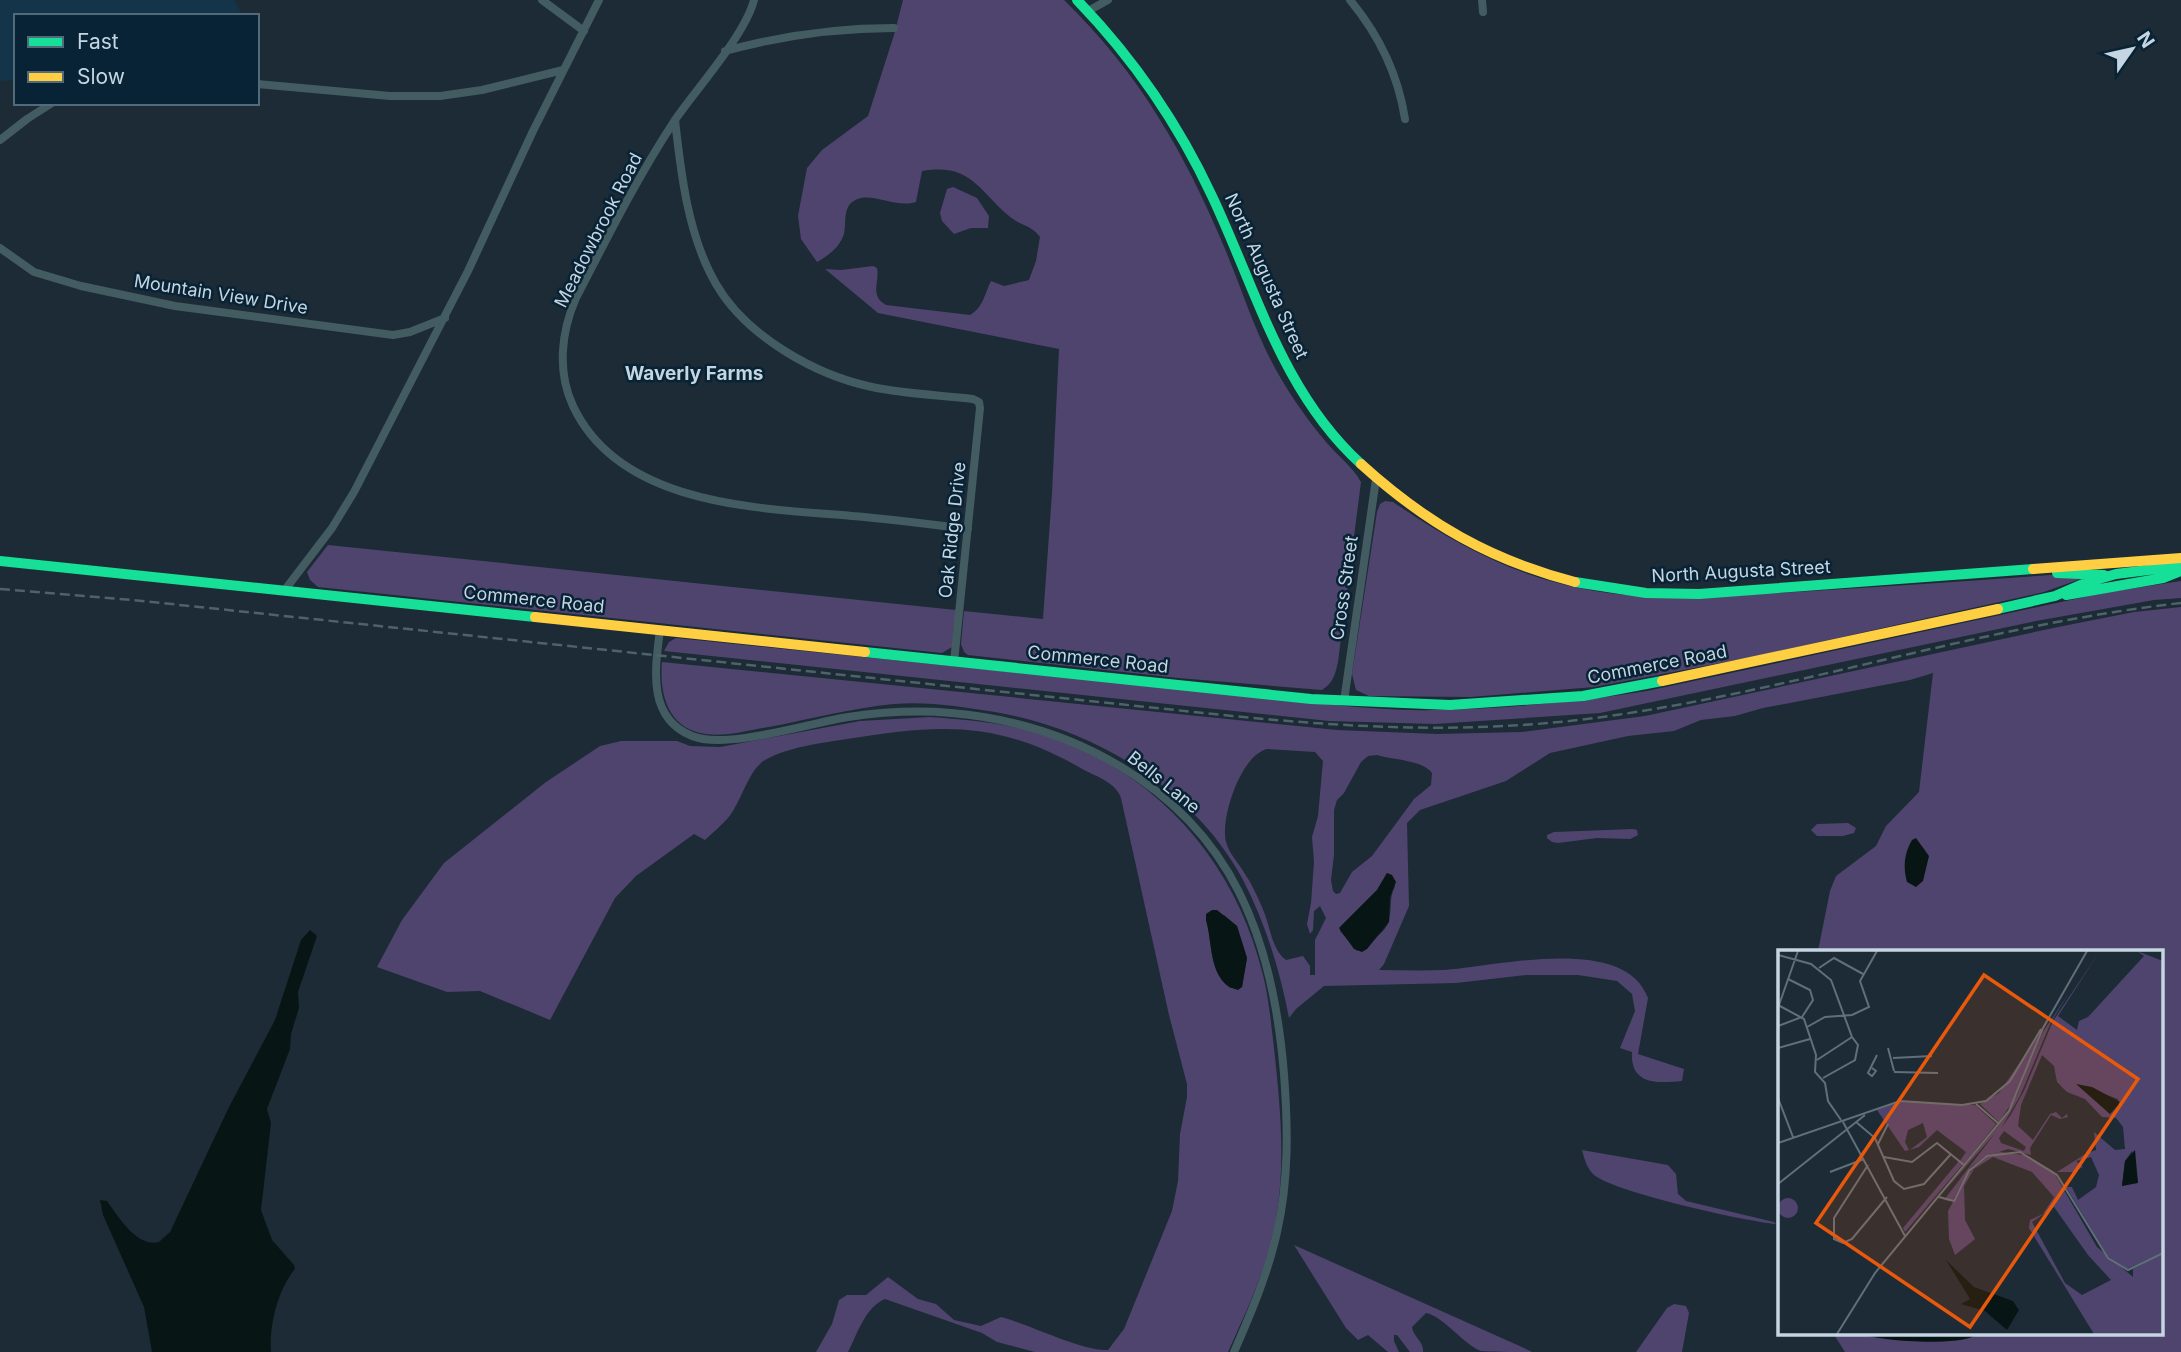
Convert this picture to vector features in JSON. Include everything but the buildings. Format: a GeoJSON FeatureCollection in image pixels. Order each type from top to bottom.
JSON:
{"type":"FeatureCollection","features":[{"type":"Feature","properties":{"kind":"main road","name":"North Augusta Street"},"geometry":{"type":"LineString","coordinates":[[1077,0],[1089,6],[1154,93],[1193,155],[1227,228],[1278,351],[1298,387],[1331,433],[1376,479],[1421,515],[1484,551],[1548,575],[1619,590],[1669,594],[2181,558]]}},
{"type":"Feature","properties":{"kind":"main road","name":"Commerce Road"},"geometry":{"type":"LineString","coordinates":[[0,561],[1344,701],[1465,705],[1583,696],[1708,673],[2055,596],[2070,587],[2104,575],[2181,566]]}},
{"type":"Feature","properties":{"kind":"main road","name":"North Augusta Street"},"geometry":{"type":"LineString","coordinates":[[2034,570],[2104,575]]}},
{"type":"Feature","properties":{"kind":"main road"},"geometry":{"type":"LineString","coordinates":[[2055,596],[2163,578],[2181,571]]}},
{"type":"Feature","properties":{"kind":"street"},"geometry":{"type":"LineString","coordinates":[[542,0],[584,31]]}},
{"type":"Feature","properties":{"kind":"street"},"geometry":{"type":"LineString","coordinates":[[284,591],[332,528],[354,492],[445,318],[599,0]]}},
{"type":"Feature","properties":{"kind":"street","name":"Meadowbrook Road"},"geometry":{"type":"LineString","coordinates":[[754,0],[748,17],[651,160],[580,292],[569,318],[563,349],[564,378],[571,401],[584,426],[604,450],[630,469],[700,497],[755,508],[968,529]]}},
{"type":"Feature","properties":{"kind":"street"},"geometry":{"type":"LineString","coordinates":[[1089,6],[1108,0]]}},
{"type":"Feature","properties":{"kind":"street"},"geometry":{"type":"LineString","coordinates":[[1350,0],[1370,25],[1391,65],[1405,119]]}},
{"type":"Feature","properties":{"kind":"street"},"geometry":{"type":"LineString","coordinates":[[1482,0],[1483,12]]}},
{"type":"Feature","properties":{"kind":"street"},"geometry":{"type":"LineString","coordinates":[[725,51],[764,40],[822,32],[894,28]]}},
{"type":"Feature","properties":{"kind":"street"},"geometry":{"type":"LineString","coordinates":[[259,84],[390,96],[440,96],[482,90],[563,70]]}},
{"type":"Feature","properties":{"kind":"street"},"geometry":{"type":"LineString","coordinates":[[0,140],[49,105]]}},
{"type":"Feature","properties":{"kind":"street","name":"Oak Ridge Drive"},"geometry":{"type":"LineString","coordinates":[[676,120],[684,194],[709,271],[723,294],[751,324],[775,345],[796,358],[845,380],[883,389],[979,402],[954,662]]}},
{"type":"Feature","properties":{"kind":"street","name":"Mountain View Drive"},"geometry":{"type":"LineString","coordinates":[[0,248],[38,274],[80,286],[175,306],[393,335],[410,332],[445,318]]}},
{"type":"Feature","properties":{"kind":"street","name":"Cross Street"},"geometry":{"type":"LineString","coordinates":[[1344,701],[1376,479]]}},
{"type":"Feature","properties":{"kind":"street","name":"Bells Lane"},"geometry":{"type":"LineString","coordinates":[[660,630],[655,678],[660,706],[677,727],[695,738],[723,741],[881,713],[938,712],[1001,720],[1069,741],[1122,766],[1176,808],[1208,843],[1238,890],[1264,956],[1280,1033],[1286,1104],[1286,1174],[1277,1233],[1264,1278],[1234,1352]]}},
{"type":"Feature","properties":{"kind":"shaded area"},"geometry":{"type":"Polygon","coordinates":[[[0,0],[234,0],[242,14],[14,14],[14,80],[0,81],[0,0]]]}},
{"type":"Feature","properties":{"kind":"shaded area"},"geometry":{"type":"Polygon","coordinates":[[[903,0],[1064,0],[1115,56],[1158,116],[1210,214],[1271,361],[1313,426],[1361,482],[1338,662],[1333,678],[1322,690],[1178,678],[968,655],[964,652],[961,644],[964,611],[1043,619],[1059,349],[878,313],[825,269],[873,266],[878,273],[876,293],[886,305],[970,315],[981,304],[991,281],[1004,286],[1029,280],[1040,237],[1009,216],[972,181],[952,171],[922,171],[916,202],[902,203],[867,198],[855,200],[846,213],[844,234],[840,243],[817,262],[801,239],[798,216],[807,168],[822,150],[868,116],[903,0]]]}},
{"type":"Feature","properties":{"kind":"shaded area"},"geometry":{"type":"Polygon","coordinates":[[[953,187],[977,198],[989,216],[988,228],[971,228],[954,234],[942,221],[940,213],[947,189],[953,187]]]}},
{"type":"Feature","properties":{"kind":"shaded area"},"geometry":{"type":"Polygon","coordinates":[[[1385,501],[1393,502],[1492,560],[1528,574],[1598,591],[1634,595],[1740,596],[2050,575],[2086,577],[2044,592],[1752,657],[1594,687],[1471,697],[1369,696],[1356,690],[1352,674],[1377,512],[1380,504],[1385,501]]]}},
{"type":"Feature","properties":{"kind":"shaded area"},"geometry":{"type":"Polygon","coordinates":[[[328,545],[956,610],[952,647],[942,653],[318,587],[310,580],[307,572],[328,545]]]}},
{"type":"Feature","properties":{"kind":"shaded area"},"geometry":{"type":"Polygon","coordinates":[[[2181,581],[2181,598],[2154,600],[2036,621],[1600,713],[1435,724],[1329,721],[664,651],[669,642],[676,638],[1345,706],[1410,710],[1486,708],[1567,702],[1647,691],[2103,593],[2181,581]]]}},
{"type":"Feature","properties":{"kind":"shaded area"},"geometry":{"type":"Polygon","coordinates":[[[2181,607],[2181,1352],[1845,1352],[1834,1334],[1951,1341],[1977,1334],[2164,1334],[2164,950],[1818,950],[1830,891],[1836,876],[1876,846],[1886,826],[1919,792],[1933,673],[1735,716],[1701,720],[1674,731],[1628,736],[1550,753],[1506,781],[1420,810],[1407,823],[1409,906],[1379,970],[1443,970],[1524,960],[1556,959],[1586,960],[1613,966],[1634,978],[1648,998],[1638,1054],[1684,1069],[1682,1081],[1664,1082],[1641,1077],[1633,1063],[1632,1052],[1620,1048],[1635,1011],[1632,994],[1617,981],[1578,975],[1527,975],[1456,983],[1324,986],[1289,1018],[1265,929],[1242,878],[1221,846],[1197,816],[1168,790],[1104,748],[1068,732],[995,712],[907,703],[863,708],[738,733],[706,734],[693,731],[675,717],[665,698],[661,674],[662,662],[1337,730],[1437,734],[1522,732],[1645,716],[2134,612],[2181,607]],[[1267,749],[1249,763],[1234,789],[1226,818],[1226,842],[1256,894],[1281,955],[1286,960],[1303,956],[1310,966],[1310,975],[1315,975],[1315,940],[1326,918],[1320,906],[1314,911],[1313,930],[1310,934],[1307,924],[1314,862],[1312,837],[1318,816],[1323,761],[1315,752],[1267,749]],[[1377,755],[1368,756],[1361,762],[1344,793],[1337,800],[1334,810],[1331,880],[1336,894],[1340,893],[1352,872],[1372,856],[1414,799],[1431,785],[1432,773],[1428,769],[1407,761],[1377,755]],[[1387,873],[1377,890],[1341,926],[1340,931],[1357,951],[1380,934],[1389,920],[1395,886],[1387,873]]]}},
{"type":"Feature","properties":{"kind":"shaded area"},"geometry":{"type":"Polygon","coordinates":[[[930,717],[964,720],[1016,727],[1065,742],[1102,760],[1135,781],[1166,806],[1216,865],[1251,936],[1263,975],[1274,1048],[1281,1133],[1279,1197],[1268,1253],[1228,1352],[1035,1352],[997,1342],[982,1333],[885,1299],[867,1315],[848,1352],[816,1352],[832,1324],[839,1300],[847,1295],[866,1295],[888,1277],[918,1299],[936,1304],[954,1320],[981,1326],[1001,1317],[1085,1347],[1108,1350],[1124,1329],[1172,1211],[1178,1181],[1180,1134],[1187,1084],[1121,798],[1115,788],[1106,781],[1053,754],[996,734],[941,729],[912,730],[816,744],[765,760],[754,771],[728,818],[705,840],[694,834],[636,876],[615,898],[550,1020],[480,991],[447,992],[377,967],[402,920],[444,863],[546,782],[600,746],[621,741],[677,741],[690,746],[720,747],[860,721],[930,717]],[[1224,915],[1206,920],[1215,966],[1230,988],[1242,987],[1247,958],[1237,926],[1224,915]]]}},
{"type":"Feature","properties":{"kind":"shaded area"},"geometry":{"type":"Polygon","coordinates":[[[1848,823],[1856,828],[1854,833],[1843,836],[1817,836],[1811,830],[1817,824],[1848,823]]]}},
{"type":"Feature","properties":{"kind":"shaded area"},"geometry":{"type":"Polygon","coordinates":[[[1637,830],[1638,835],[1630,839],[1597,838],[1558,843],[1547,838],[1547,835],[1554,832],[1637,830]]]}},
{"type":"Feature","properties":{"kind":"shaded area"},"geometry":{"type":"Polygon","coordinates":[[[1916,838],[1929,856],[1923,881],[1916,887],[1907,882],[1905,866],[1909,845],[1916,838]]]}},
{"type":"Feature","properties":{"kind":"shaded area"},"geometry":{"type":"Polygon","coordinates":[[[1387,873],[1392,875],[1396,882],[1390,897],[1389,922],[1362,952],[1354,949],[1339,928],[1377,890],[1387,873]]]}},
{"type":"Feature","properties":{"kind":"shaded area"},"geometry":{"type":"Polygon","coordinates":[[[1217,910],[1237,926],[1247,958],[1242,987],[1238,990],[1221,979],[1213,961],[1206,920],[1206,914],[1217,910]]]}},
{"type":"Feature","properties":{"kind":"shaded area"},"geometry":{"type":"Polygon","coordinates":[[[310,930],[317,936],[298,992],[299,1008],[291,1034],[290,1049],[267,1109],[271,1123],[261,1210],[272,1240],[295,1269],[276,1308],[271,1352],[152,1352],[144,1307],[103,1215],[100,1200],[107,1201],[122,1222],[143,1240],[159,1242],[170,1232],[229,1107],[275,1020],[301,940],[310,930]]]}},
{"type":"Feature","properties":{"kind":"shaded area"},"geometry":{"type":"Polygon","coordinates":[[[1582,1150],[1668,1165],[1676,1174],[1678,1194],[1686,1201],[1776,1224],[1710,1212],[1624,1189],[1593,1174],[1587,1166],[1582,1150]]]}},
{"type":"Feature","properties":{"kind":"shaded area"},"geometry":{"type":"Polygon","coordinates":[[[1294,1245],[1532,1352],[1481,1351],[1467,1343],[1439,1319],[1426,1313],[1412,1327],[1423,1352],[1410,1352],[1397,1335],[1394,1335],[1394,1341],[1399,1352],[1388,1352],[1368,1335],[1358,1340],[1346,1328],[1294,1245]]]}},
{"type":"Feature","properties":{"kind":"shaded area"},"geometry":{"type":"Polygon","coordinates":[[[1674,1304],[1686,1306],[1689,1313],[1682,1352],[1636,1352],[1667,1308],[1674,1304]]]}},
{"type":"Feature","properties":{"kind":"shaded area"},"geometry":{"type":"Polygon","coordinates":[[[1862,1334],[1977,1334],[1940,1342],[1862,1334]]]}},
{"type":"Feature","properties":{"kind":"railway"},"geometry":{"type":"LineString","coordinates":[[0,589],[133,600],[1232,716],[1413,728],[1548,723],[1669,706],[2034,627],[2181,603]]}},
{"type":"Feature","properties":{"kind":"traffic: fast"},"geometry":{"type":"LineString","coordinates":[[1077,0],[1117,45],[1169,117],[1212,196],[1273,338],[1291,372],[1334,436],[1361,464]]}},
{"type":"Feature","properties":{"kind":"traffic: fast"},"geometry":{"type":"LineString","coordinates":[[0,561],[535,617]]}},
{"type":"Feature","properties":{"kind":"traffic: fast"},"geometry":{"type":"LineString","coordinates":[[1998,609],[2055,596],[2116,574],[2181,566]]}},
{"type":"Feature","properties":{"kind":"traffic: fast"},"geometry":{"type":"LineString","coordinates":[[1575,582],[1646,593],[1699,594],[2033,569]]}},
{"type":"Feature","properties":{"kind":"traffic: fast"},"geometry":{"type":"LineString","coordinates":[[2066,595],[2163,578],[2181,571]]}},
{"type":"Feature","properties":{"kind":"traffic: fast"},"geometry":{"type":"LineString","coordinates":[[2057,573],[2104,575]]}},
{"type":"Feature","properties":{"kind":"traffic: fast"},"geometry":{"type":"LineString","coordinates":[[865,652],[1311,699],[1450,705],[1583,696],[1662,681]]}},
{"type":"Feature","properties":{"kind":"traffic: slow"},"geometry":{"type":"LineString","coordinates":[[1361,464],[1410,504],[1460,537],[1515,563],[1575,582]]}},
{"type":"Feature","properties":{"kind":"traffic: slow"},"geometry":{"type":"LineString","coordinates":[[2033,569],[2181,558]]}},
{"type":"Feature","properties":{"kind":"traffic: slow"},"geometry":{"type":"LineString","coordinates":[[1662,681],[1998,609]]}},
{"type":"Feature","properties":{"kind":"traffic: slow"},"geometry":{"type":"LineString","coordinates":[[535,617],[865,652]]}},
{"type":"Feature","properties":{"kind":"district","name":"Waverly Farms"},"geometry":{"type":"Point","coordinates":[694,373]}}]}
